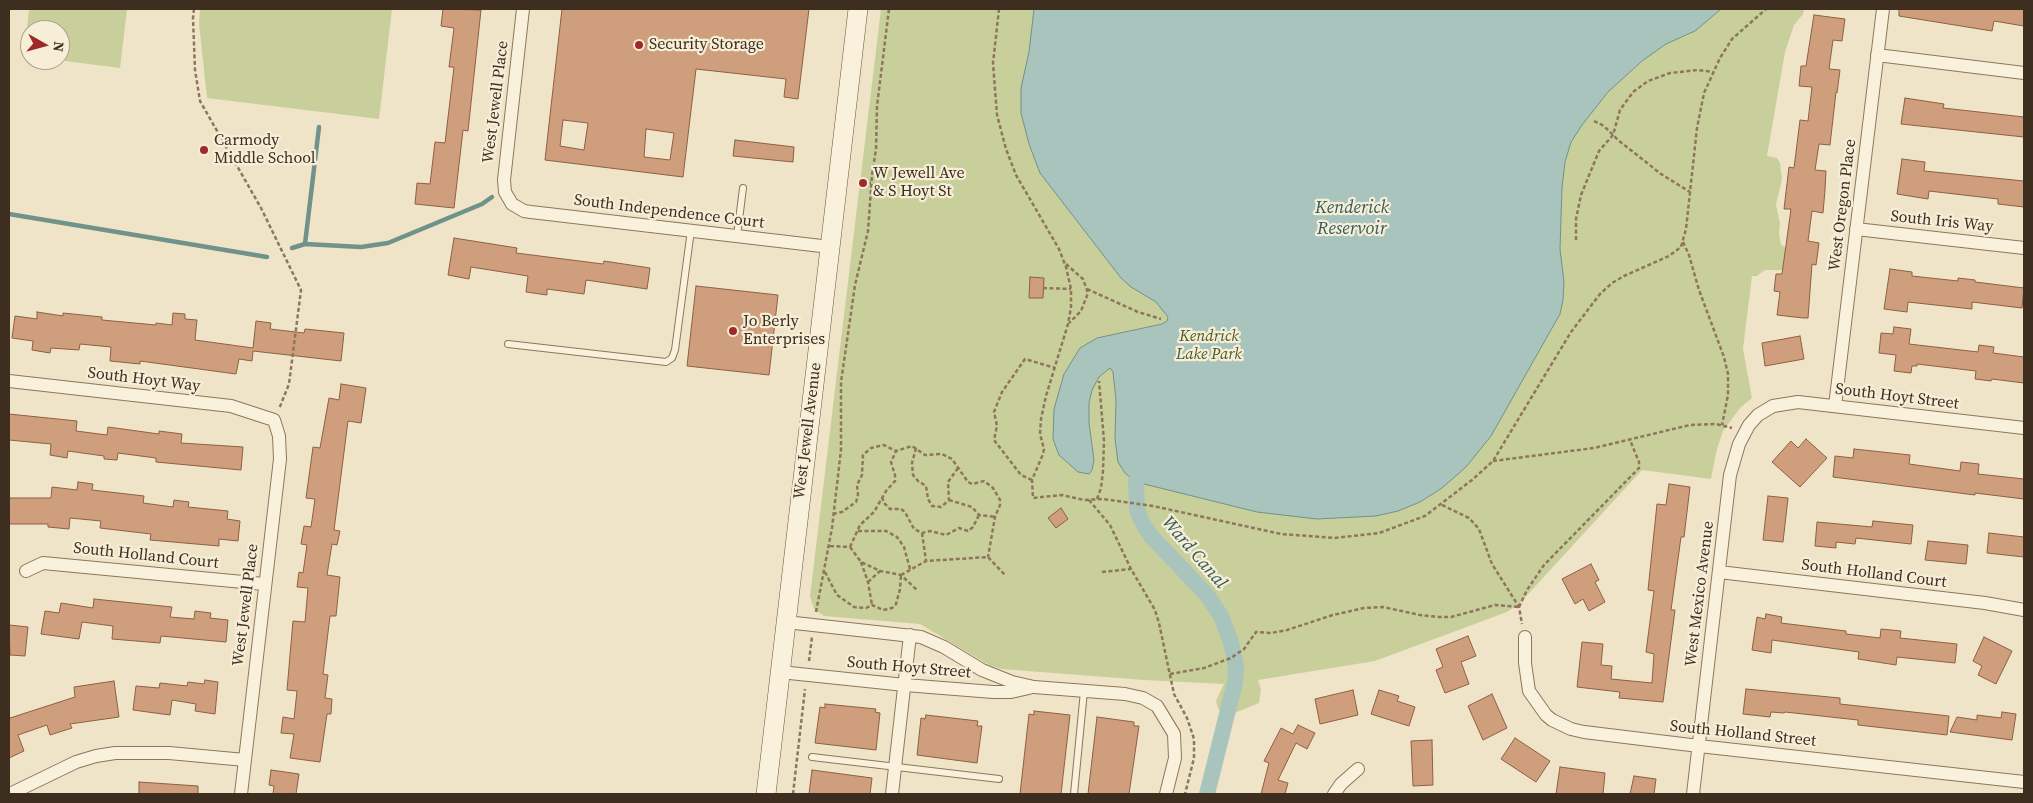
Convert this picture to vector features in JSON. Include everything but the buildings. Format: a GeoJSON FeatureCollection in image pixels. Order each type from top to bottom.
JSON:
{"type":"FeatureCollection","features":[{"type":"Feature","properties":{"kind":"main road","name":"West Jewell Avenue"},"geometry":{"type":"LineString","coordinates":[[766,794],[858,9]]}},
{"type":"Feature","properties":{"kind":"street","name":"West Jewell Place"},"geometry":{"type":"LineString","coordinates":[[508,199],[504,180],[523,9]]}},
{"type":"Feature","properties":{"kind":"street","name":"West Oregon Place"},"geometry":{"type":"LineString","coordinates":[[1835,406],[1884,9]]}},
{"type":"Feature","properties":{"kind":"street"},"geometry":{"type":"LineString","coordinates":[[1877,55],[2024,72]]}},
{"type":"Feature","properties":{"kind":"street","name":"South Independence Court"},"geometry":{"type":"LineString","coordinates":[[508,199],[518,208],[531,212],[830,247]]}},
{"type":"Feature","properties":{"kind":"street","name":"South Iris Way"},"geometry":{"type":"LineString","coordinates":[[1856,229],[2024,248]]}},
{"type":"Feature","properties":{"kind":"street","name":"South Hoyt Way"},"geometry":{"type":"LineString","coordinates":[[9,380],[231,406],[274,420]]}},
{"type":"Feature","properties":{"kind":"street","name":"South Hoyt Street"},"geometry":{"type":"LineString","coordinates":[[1766,409],[1789,402],[2024,428]]}},
{"type":"Feature","properties":{"kind":"street","name":"West Mexico Avenue"},"geometry":{"type":"LineString","coordinates":[[1694,794],[1730,474],[1735,454],[1744,432],[1758,415],[1766,409]]}},
{"type":"Feature","properties":{"kind":"street","name":"West Jewell Place"},"geometry":{"type":"LineString","coordinates":[[240,794],[280,458],[279,436],[274,420]]}},
{"type":"Feature","properties":{"kind":"street","name":"South Holland Court"},"geometry":{"type":"LineString","coordinates":[[26,571],[44,563],[264,584]]}},
{"type":"Feature","properties":{"kind":"street","name":"South Holland Court"},"geometry":{"type":"LineString","coordinates":[[1719,572],[1985,603],[2024,610]]}},
{"type":"Feature","properties":{"kind":"street","name":"South Hoyt Street"},"geometry":{"type":"LineString","coordinates":[[786,622],[910,635],[930,640],[997,677],[1034,687],[1125,694],[1143,698],[1157,706],[1171,726],[1176,750],[1166,794]]}},
{"type":"Feature","properties":{"kind":"street"},"geometry":{"type":"LineString","coordinates":[[892,794],[910,635]]}},
{"type":"Feature","properties":{"kind":"street","name":"South Holland Street"},"geometry":{"type":"LineString","coordinates":[[1525,637],[1525,662],[1529,690],[1537,704],[1552,720],[1571,729],[1699,746],[2024,782]]}},
{"type":"Feature","properties":{"kind":"street","name":"South Hoyt Street"},"geometry":{"type":"LineString","coordinates":[[780,672],[905,685],[1004,692],[1034,687]]}},
{"type":"Feature","properties":{"kind":"street"},"geometry":{"type":"LineString","coordinates":[[10,794],[76,762],[105,754],[144,752],[245,760]]}},
{"type":"Feature","properties":{"kind":"street"},"geometry":{"type":"LineString","coordinates":[[1334,794],[1341,784],[1358,770]]}},
{"type":"Feature","properties":{"kind":"lane"},"geometry":{"type":"LineString","coordinates":[[737,236],[744,188]]}},
{"type":"Feature","properties":{"kind":"lane"},"geometry":{"type":"LineString","coordinates":[[508,344],[666,362],[672,358],[676,350],[691,230]]}},
{"type":"Feature","properties":{"kind":"lane"},"geometry":{"type":"LineString","coordinates":[[1074,794],[1084,691]]}},
{"type":"Feature","properties":{"kind":"lane"},"geometry":{"type":"LineString","coordinates":[[812,757],[999,779]]}},
{"type":"Feature","properties":{"kind":"path"},"geometry":{"type":"LineString","coordinates":[[194,9],[195,70],[200,101],[261,208],[301,290],[289,384],[274,420]]}},
{"type":"Feature","properties":{"kind":"path"},"geometry":{"type":"LineString","coordinates":[[817,607],[830,546],[840,450],[840,398],[844,356],[855,285],[868,231],[876,149],[877,106],[889,9]]}},
{"type":"Feature","properties":{"kind":"path"},"geometry":{"type":"LineString","coordinates":[[999,9],[993,63],[994,85],[997,114],[1006,150],[1016,175],[1059,249],[1065,263],[1071,289],[1071,308],[1068,324],[1041,419],[1040,434],[1043,454],[1032,480],[1033,498],[1062,496],[1153,506],[1281,534],[1335,538],[1379,532],[1401,526],[1425,516],[1442,505],[1493,462],[1571,332],[1600,294],[1612,283],[1624,276],[1675,252],[1684,242]]}},
{"type":"Feature","properties":{"kind":"path"},"geometry":{"type":"LineString","coordinates":[[1722,425],[1728,395],[1728,374],[1724,357],[1699,290],[1684,242],[1700,108],[1713,72],[1732,40],[1766,9]]}},
{"type":"Feature","properties":{"kind":"path"},"geometry":{"type":"LineString","coordinates":[[1576,240],[1576,219],[1579,201],[1599,152],[1613,135],[1620,110],[1633,92],[1648,81],[1670,73],[1686,70],[1713,72]]}},
{"type":"Feature","properties":{"kind":"path"},"geometry":{"type":"LineString","coordinates":[[1594,120],[1604,126],[1661,174],[1690,192]]}},
{"type":"Feature","properties":{"kind":"path"},"geometry":{"type":"LineString","coordinates":[[863,182],[872,183]]}},
{"type":"Feature","properties":{"kind":"path"},"geometry":{"type":"LineString","coordinates":[[1065,263],[1083,279],[1088,289],[1086,303],[1068,324]]}},
{"type":"Feature","properties":{"kind":"path"},"geometry":{"type":"LineString","coordinates":[[1043,288],[1071,289]]}},
{"type":"Feature","properties":{"kind":"path"},"geometry":{"type":"LineString","coordinates":[[1088,289],[1138,312],[1161,318]]}},
{"type":"Feature","properties":{"kind":"path"},"geometry":{"type":"LineString","coordinates":[[1032,480],[1021,474],[994,440],[997,426],[994,412],[1002,392],[1025,359],[1055,368]]}},
{"type":"Feature","properties":{"kind":"path"},"geometry":{"type":"LineString","coordinates":[[1097,499],[1101,488],[1104,451],[1099,381]]}},
{"type":"Feature","properties":{"kind":"path"},"geometry":{"type":"LineString","coordinates":[[1493,462],[1594,448],[1690,425],[1722,425],[1744,432]]}},
{"type":"Feature","properties":{"kind":"path"},"geometry":{"type":"LineString","coordinates":[[1519,607],[1526,590],[1544,564],[1638,468],[1639,462],[1630,440]]}},
{"type":"Feature","properties":{"kind":"path"},"geometry":{"type":"LineString","coordinates":[[833,514],[842,512],[856,502],[858,495],[857,486],[862,475],[862,459],[865,451],[878,445],[884,445],[896,451],[912,446],[925,455],[947,455],[968,482],[972,484],[984,482],[993,488],[1000,500],[988,557]]}},
{"type":"Feature","properties":{"kind":"path"},"geometry":{"type":"LineString","coordinates":[[916,448],[912,470],[915,478],[926,486],[930,504],[937,508],[949,500]]}},
{"type":"Feature","properties":{"kind":"path"},"geometry":{"type":"LineString","coordinates":[[850,547],[860,526],[874,512],[882,497],[895,481],[891,462],[896,451]]}},
{"type":"Feature","properties":{"kind":"path"},"geometry":{"type":"LineString","coordinates":[[949,500],[948,482],[958,468]]}},
{"type":"Feature","properties":{"kind":"path"},"geometry":{"type":"LineString","coordinates":[[882,497],[884,504],[890,509],[905,512],[914,529],[922,533],[930,531],[946,535],[959,528],[968,531],[974,527],[979,515]]}},
{"type":"Feature","properties":{"kind":"path"},"geometry":{"type":"LineString","coordinates":[[949,500],[972,506],[979,515],[995,517]]}},
{"type":"Feature","properties":{"kind":"path"},"geometry":{"type":"LineString","coordinates":[[1089,500],[1110,525],[1131,569],[1155,610],[1174,694]]}},
{"type":"Feature","properties":{"kind":"path"},"geometry":{"type":"LineString","coordinates":[[1442,505],[1460,513],[1475,523],[1492,564],[1519,607]]}},
{"type":"Feature","properties":{"kind":"path"},"geometry":{"type":"LineString","coordinates":[[858,530],[886,531],[897,537],[904,547],[910,569]]}},
{"type":"Feature","properties":{"kind":"path"},"geometry":{"type":"LineString","coordinates":[[922,533],[926,561]]}},
{"type":"Feature","properties":{"kind":"path"},"geometry":{"type":"LineString","coordinates":[[830,546],[850,547]]}},
{"type":"Feature","properties":{"kind":"path"},"geometry":{"type":"LineString","coordinates":[[850,547],[861,562],[868,582],[872,606]]}},
{"type":"Feature","properties":{"kind":"path"},"geometry":{"type":"LineString","coordinates":[[824,571],[837,595],[845,602],[860,608],[872,606],[883,610],[892,608],[898,599],[901,575],[910,569],[926,561],[988,557]]}},
{"type":"Feature","properties":{"kind":"path"},"geometry":{"type":"LineString","coordinates":[[988,557],[1005,575]]}},
{"type":"Feature","properties":{"kind":"path"},"geometry":{"type":"LineString","coordinates":[[861,562],[880,572],[901,575],[918,592]]}},
{"type":"Feature","properties":{"kind":"path"},"geometry":{"type":"LineString","coordinates":[[1102,572],[1131,569]]}},
{"type":"Feature","properties":{"kind":"path"},"geometry":{"type":"LineString","coordinates":[[868,582],[880,572]]}},
{"type":"Feature","properties":{"kind":"path"},"geometry":{"type":"LineString","coordinates":[[1170,674],[1204,668],[1231,658],[1244,649],[1256,632],[1271,633],[1287,630],[1350,610],[1375,607],[1420,615],[1451,617],[1495,605],[1519,607]]}},
{"type":"Feature","properties":{"kind":"path"},"geometry":{"type":"LineString","coordinates":[[809,661],[812,640]]}},
{"type":"Feature","properties":{"kind":"path"},"geometry":{"type":"LineString","coordinates":[[792,794],[806,686]]}},
{"type":"Feature","properties":{"kind":"green space"},"geometry":{"type":"Polygon","coordinates":[[[29,9],[127,9],[120,68],[70,62],[70,20],[28,20],[29,9]]]}},
{"type":"Feature","properties":{"kind":"green space"},"geometry":{"type":"Polygon","coordinates":[[[200,9],[392,9],[379,119],[207,98],[199,24],[200,9]]]}},
{"type":"Feature","properties":{"kind":"green space","name":"Kendrick Lake Park"},"geometry":{"type":"Polygon","coordinates":[[[881,9],[1804,9],[1803,14],[1794,25],[1785,52],[1767,156],[1777,158],[1780,163],[1782,179],[1776,205],[1780,223],[1779,234],[1781,244],[1789,251],[1786,270],[1765,270],[1757,276],[1752,276],[1743,349],[1752,398],[1740,408],[1723,431],[1711,479],[1642,470],[1519,604],[1507,612],[1375,661],[1258,680],[1261,689],[1259,703],[1232,714],[1222,713],[1216,701],[1224,684],[1001,669],[989,665],[920,624],[824,616],[814,609],[810,596],[881,9]]]}},
{"type":"Feature","properties":{"kind":"water","name":"Kenderick Reservoir"},"geometry":{"type":"Polygon","coordinates":[[[1034,9],[1721,9],[1695,31],[1666,44],[1642,61],[1608,92],[1571,142],[1565,162],[1562,188],[1560,249],[1564,282],[1560,314],[1491,436],[1466,467],[1442,488],[1420,502],[1398,511],[1376,516],[1317,519],[1257,512],[1136,482],[1125,473],[1118,462],[1115,439],[1116,400],[1113,372],[1110,368],[1099,377],[1092,390],[1089,403],[1089,423],[1094,460],[1092,470],[1089,474],[1078,472],[1059,455],[1053,439],[1054,409],[1064,374],[1080,348],[1097,338],[1162,324],[1167,321],[1168,317],[1156,302],[1131,287],[1121,278],[1040,173],[1029,144],[1021,113],[1021,88],[1029,52],[1034,9]]]}},
{"type":"Feature","properties":{"kind":"waterway"},"geometry":{"type":"LineString","coordinates":[[305,244],[319,127]]}},
{"type":"Feature","properties":{"kind":"waterway"},"geometry":{"type":"LineString","coordinates":[[292,248],[305,244],[361,247],[388,243],[482,204],[492,197]]}},
{"type":"Feature","properties":{"kind":"waterway"},"geometry":{"type":"LineString","coordinates":[[9,214],[267,257]]}},
{"type":"Feature","properties":{"kind":"waterway","name":"Ward Canal"},"geometry":{"type":"LineString","coordinates":[[1136,482],[1137,509],[1141,520],[1150,535],[1207,595],[1221,616],[1231,642],[1236,666],[1235,682],[1207,794]]}},
{"type":"Feature","properties":{"kind":"place","name":"Security Storage"},"geometry":{"type":"Point","coordinates":[639,45]}},
{"type":"Feature","properties":{"kind":"place","name":"Carmody Middle School"},"geometry":{"type":"Point","coordinates":[204,150]}},
{"type":"Feature","properties":{"kind":"place","name":"W Jewell Ave & S Hoyt St"},"geometry":{"type":"Point","coordinates":[863,183]}},
{"type":"Feature","properties":{"kind":"place","name":"Jo Berly Enterprises"},"geometry":{"type":"Point","coordinates":[733,331]}}]}
